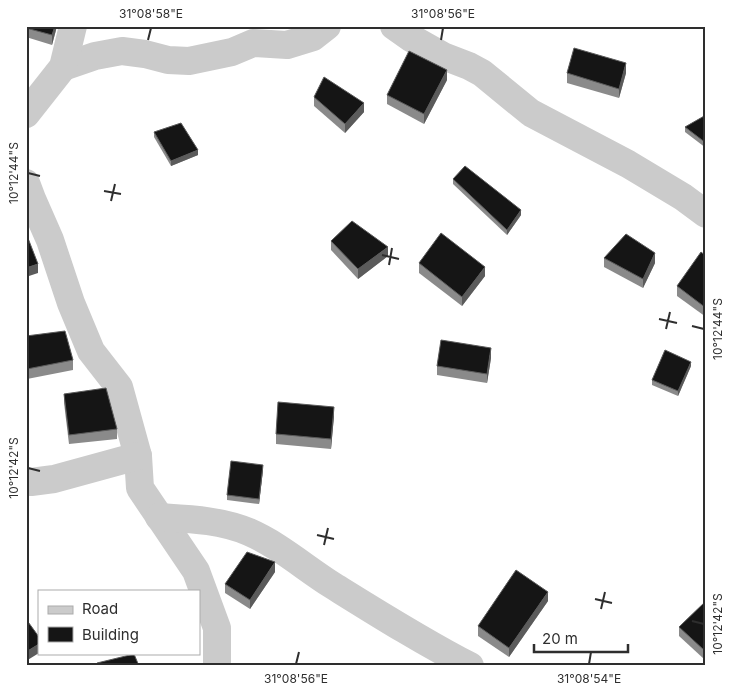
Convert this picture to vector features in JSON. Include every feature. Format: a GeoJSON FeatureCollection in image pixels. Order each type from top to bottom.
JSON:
{"type":"FeatureCollection","features":[{"type":"Feature","properties":{"kind":"street"},"geometry":{"type":"LineString","coordinates":[[26,114],[63,67],[73,26]]}},
{"type":"Feature","properties":{"kind":"street"},"geometry":{"type":"LineString","coordinates":[[63,67],[95,56],[122,51],[168,60],[189,61],[232,52],[253,43],[287,45],[313,37],[327,26]]}},
{"type":"Feature","properties":{"kind":"street"},"geometry":{"type":"LineString","coordinates":[[394,26],[411,38],[444,56],[482,73],[531,113],[628,164],[683,197],[706,214]]}},
{"type":"Feature","properties":{"kind":"street"},"geometry":{"type":"LineString","coordinates":[[26,183],[50,240],[71,303],[91,351],[119,387],[138,456],[140,488],[196,571],[217,628],[217,666]]}},
{"type":"Feature","properties":{"kind":"street"},"geometry":{"type":"LineString","coordinates":[[26,480],[31,482],[54,478],[138,456]]}},
{"type":"Feature","properties":{"kind":"street"},"geometry":{"type":"LineString","coordinates":[[159,517],[213,522],[248,532],[276,547],[332,585],[433,646],[470,666]]}},
{"type":"Feature","properties":{"kind":"building"},"geometry":{"type":"Polygon","coordinates":[[[26,26],[55,26],[52,35],[26,28],[26,26]]]}},
{"type":"Feature","properties":{"kind":"building"},"geometry":{"type":"Polygon","coordinates":[[[574,48],[626,63],[619,89],[567,73],[574,48]]]}},
{"type":"Feature","properties":{"kind":"building"},"geometry":{"type":"Polygon","coordinates":[[[409,51],[447,70],[424,114],[387,95],[409,51]]]}},
{"type":"Feature","properties":{"kind":"building"},"geometry":{"type":"Polygon","coordinates":[[[324,77],[364,103],[345,124],[314,97],[324,77]]]}},
{"type":"Feature","properties":{"kind":"building"},"geometry":{"type":"Polygon","coordinates":[[[706,115],[706,143],[685,127],[706,115]]]}},
{"type":"Feature","properties":{"kind":"building"},"geometry":{"type":"Polygon","coordinates":[[[181,123],[198,150],[171,161],[154,132],[181,123]]]}},
{"type":"Feature","properties":{"kind":"building"},"geometry":{"type":"Polygon","coordinates":[[[465,166],[521,210],[507,230],[453,179],[465,166]]]}},
{"type":"Feature","properties":{"kind":"building"},"geometry":{"type":"Polygon","coordinates":[[[352,221],[388,247],[358,269],[331,241],[352,221]]]}},
{"type":"Feature","properties":{"kind":"building"},"geometry":{"type":"Polygon","coordinates":[[[26,233],[38,264],[26,268],[26,233]]]}},
{"type":"Feature","properties":{"kind":"building"},"geometry":{"type":"Polygon","coordinates":[[[441,233],[485,267],[462,297],[419,263],[441,233]]]}},
{"type":"Feature","properties":{"kind":"building"},"geometry":{"type":"Polygon","coordinates":[[[626,234],[655,253],[643,279],[604,258],[626,234]]]}},
{"type":"Feature","properties":{"kind":"building"},"geometry":{"type":"Polygon","coordinates":[[[701,252],[706,256],[706,308],[677,286],[701,252]]]}},
{"type":"Feature","properties":{"kind":"building"},"geometry":{"type":"Polygon","coordinates":[[[65,331],[73,360],[27,369],[26,336],[65,331]]]}},
{"type":"Feature","properties":{"kind":"building"},"geometry":{"type":"Polygon","coordinates":[[[441,340],[491,348],[487,374],[437,366],[441,340]]]}},
{"type":"Feature","properties":{"kind":"building"},"geometry":{"type":"Polygon","coordinates":[[[665,350],[691,362],[678,391],[652,380],[665,350]]]}},
{"type":"Feature","properties":{"kind":"building"},"geometry":{"type":"Polygon","coordinates":[[[106,388],[117,429],[69,435],[64,394],[106,388]]]}},
{"type":"Feature","properties":{"kind":"building"},"geometry":{"type":"Polygon","coordinates":[[[278,402],[334,407],[331,439],[276,434],[278,402]]]}},
{"type":"Feature","properties":{"kind":"building"},"geometry":{"type":"Polygon","coordinates":[[[231,461],[263,465],[259,499],[227,495],[231,461]]]}},
{"type":"Feature","properties":{"kind":"building"},"geometry":{"type":"Polygon","coordinates":[[[247,552],[275,562],[250,600],[225,584],[247,552]]]}},
{"type":"Feature","properties":{"kind":"building"},"geometry":{"type":"Polygon","coordinates":[[[516,570],[548,592],[509,648],[478,626],[516,570]]]}},
{"type":"Feature","properties":{"kind":"building"},"geometry":{"type":"Polygon","coordinates":[[[706,601],[706,648],[704,650],[679,627],[706,601]]]}},
{"type":"Feature","properties":{"kind":"building"},"geometry":{"type":"Polygon","coordinates":[[[26,619],[38,636],[38,645],[26,652],[26,619]]]}},
{"type":"Feature","properties":{"kind":"building"},"geometry":{"type":"Polygon","coordinates":[[[134,654],[139,666],[99,666],[97,663],[134,654]]]}}]}
